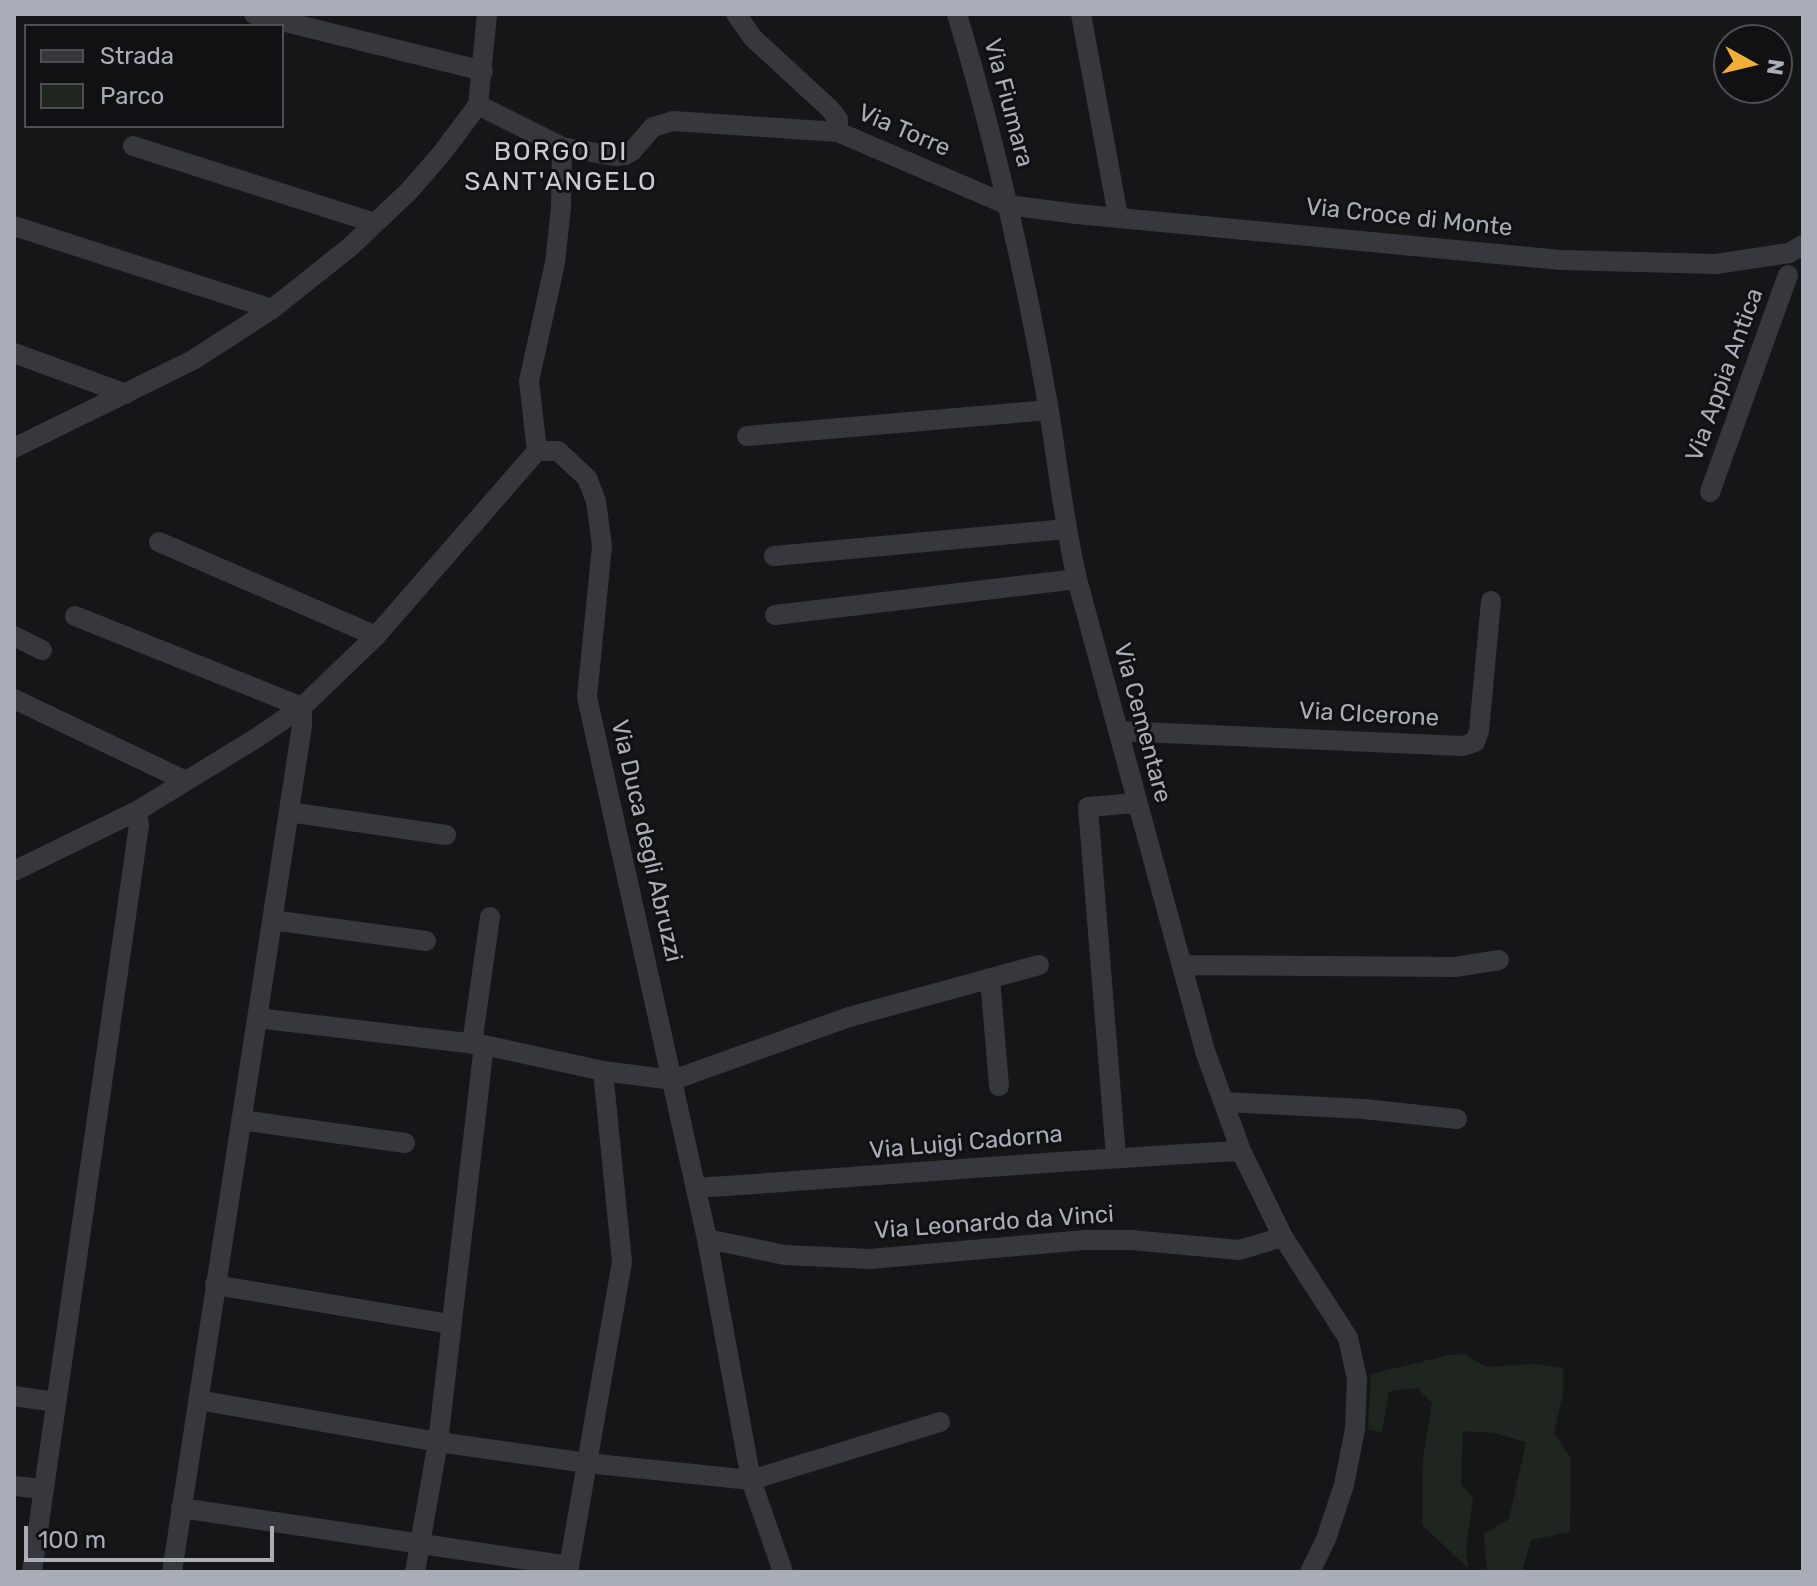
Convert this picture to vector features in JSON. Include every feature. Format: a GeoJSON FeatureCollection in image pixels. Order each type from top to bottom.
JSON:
{"type":"FeatureCollection","features":[{"type":"Feature","properties":{"kind":"street"},"geometry":{"type":"LineString","coordinates":[[254,14],[483,71]]}},
{"type":"Feature","properties":{"kind":"street"},"geometry":{"type":"LineString","coordinates":[[14,448],[193,360],[272,309],[375,223],[409,191],[478,105],[487,14]]}},
{"type":"Feature","properties":{"kind":"street","name":"Via Torre"},"geometry":{"type":"LineString","coordinates":[[736,14],[753,38],[829,108],[838,119],[838,132],[1008,205]]}},
{"type":"Feature","properties":{"kind":"street","name":"Via Fiumara"},"geometry":{"type":"LineString","coordinates":[[957,14],[1008,205]]}},
{"type":"Feature","properties":{"kind":"street"},"geometry":{"type":"LineString","coordinates":[[1081,14],[1095,76],[1118,216]]}},
{"type":"Feature","properties":{"kind":"street"},"geometry":{"type":"LineString","coordinates":[[478,105],[562,147],[625,155],[653,127],[673,121],[838,132]]}},
{"type":"Feature","properties":{"kind":"street"},"geometry":{"type":"LineString","coordinates":[[133,146],[375,223]]}},
{"type":"Feature","properties":{"kind":"street"},"geometry":{"type":"LineString","coordinates":[[14,871],[137,811],[302,707],[376,636],[537,451],[529,381],[555,263],[561,207],[562,147]]}},
{"type":"Feature","properties":{"kind":"street","name":"Via Croce di Monte"},"geometry":{"type":"LineString","coordinates":[[1008,205],[1561,260],[1716,264],[1796,249]]}},
{"type":"Feature","properties":{"kind":"street","name":"Via Cementare"},"geometry":{"type":"LineString","coordinates":[[1008,205],[1049,410],[1066,529],[1136,803],[1205,1051],[1241,1151],[1283,1237]]}},
{"type":"Feature","properties":{"kind":"street"},"geometry":{"type":"LineString","coordinates":[[14,226],[272,309]]}},
{"type":"Feature","properties":{"kind":"street","name":"Via Appia Antica"},"geometry":{"type":"LineString","coordinates":[[1710,492],[1796,276],[1796,249]]}},
{"type":"Feature","properties":{"kind":"street"},"geometry":{"type":"LineString","coordinates":[[14,353],[126,394]]}},
{"type":"Feature","properties":{"kind":"street"},"geometry":{"type":"LineString","coordinates":[[747,436],[1049,410]]}},
{"type":"Feature","properties":{"kind":"street","name":"Via Duca degli Abruzzi"},"geometry":{"type":"LineString","coordinates":[[537,451],[558,451],[587,478],[596,501],[602,546],[587,697],[707,1239],[751,1480],[783,1572]]}},
{"type":"Feature","properties":{"kind":"street"},"geometry":{"type":"LineString","coordinates":[[774,556],[1066,529]]}},
{"type":"Feature","properties":{"kind":"street"},"geometry":{"type":"LineString","coordinates":[[159,542],[376,636]]}},
{"type":"Feature","properties":{"kind":"street"},"geometry":{"type":"LineString","coordinates":[[775,615],[1077,579]]}},
{"type":"Feature","properties":{"kind":"street","name":"Via CIcerone"},"geometry":{"type":"LineString","coordinates":[[1118,731],[1463,746],[1475,742],[1481,716],[1491,601]]}},
{"type":"Feature","properties":{"kind":"street"},"geometry":{"type":"LineString","coordinates":[[75,616],[302,707]]}},
{"type":"Feature","properties":{"kind":"street"},"geometry":{"type":"LineString","coordinates":[[14,636],[42,650]]}},
{"type":"Feature","properties":{"kind":"street"},"geometry":{"type":"LineString","coordinates":[[14,699],[186,781]]}},
{"type":"Feature","properties":{"kind":"street"},"geometry":{"type":"LineString","coordinates":[[172,1572],[302,726],[302,707]]}},
{"type":"Feature","properties":{"kind":"street"},"geometry":{"type":"LineString","coordinates":[[1116,1157],[1088,807],[1136,803]]}},
{"type":"Feature","properties":{"kind":"street"},"geometry":{"type":"LineString","coordinates":[[32,1572],[139,825],[137,811]]}},
{"type":"Feature","properties":{"kind":"street"},"geometry":{"type":"LineString","coordinates":[[289,812],[446,835]]}},
{"type":"Feature","properties":{"kind":"street"},"geometry":{"type":"LineString","coordinates":[[415,1572],[438,1442],[490,917]]}},
{"type":"Feature","properties":{"kind":"street"},"geometry":{"type":"LineString","coordinates":[[272,920],[426,941]]}},
{"type":"Feature","properties":{"kind":"street"},"geometry":{"type":"LineString","coordinates":[[1182,965],[1455,967],[1499,960]]}},
{"type":"Feature","properties":{"kind":"street"},"geometry":{"type":"LineString","coordinates":[[257,1018],[478,1044],[603,1071],[673,1080],[849,1017],[1039,965]]}},
{"type":"Feature","properties":{"kind":"street"},"geometry":{"type":"LineString","coordinates":[[990,978],[999,1086]]}},
{"type":"Feature","properties":{"kind":"street"},"geometry":{"type":"LineString","coordinates":[[181,1508],[568,1569],[622,1262],[603,1071]]}},
{"type":"Feature","properties":{"kind":"street"},"geometry":{"type":"LineString","coordinates":[[1224,1102],[1364,1109],[1457,1119]]}},
{"type":"Feature","properties":{"kind":"street"},"geometry":{"type":"LineString","coordinates":[[241,1120],[405,1143]]}},
{"type":"Feature","properties":{"kind":"street","name":"Via Luigi Cadorna"},"geometry":{"type":"LineString","coordinates":[[696,1188],[1116,1157],[1241,1151]]}},
{"type":"Feature","properties":{"kind":"street"},"geometry":{"type":"LineString","coordinates":[[1283,1237],[1348,1338],[1357,1379],[1355,1429],[1344,1485],[1326,1539],[1310,1572]]}},
{"type":"Feature","properties":{"kind":"street","name":"Via Leonardo da Vinci"},"geometry":{"type":"LineString","coordinates":[[707,1239],[785,1255],[870,1259],[1085,1240],[1131,1240],[1239,1250],[1283,1237]]}},
{"type":"Feature","properties":{"kind":"street"},"geometry":{"type":"LineString","coordinates":[[215,1285],[450,1324]]}},
{"type":"Feature","properties":{"kind":"street"},"geometry":{"type":"LineString","coordinates":[[14,1396],[56,1402]]}},
{"type":"Feature","properties":{"kind":"street"},"geometry":{"type":"LineString","coordinates":[[198,1400],[438,1442],[587,1463],[751,1480],[940,1422]]}},
{"type":"Feature","properties":{"kind":"street"},"geometry":{"type":"LineString","coordinates":[[14,1486],[44,1489]]}},
{"type":"Feature","properties":{"kind":"green space"},"geometry":{"type":"Polygon","coordinates":[[[1465,1354],[1486,1367],[1536,1364],[1563,1368],[1563,1394],[1554,1433],[1571,1459],[1570,1532],[1531,1540],[1522,1572],[1487,1572],[1484,1534],[1509,1519],[1526,1442],[1494,1433],[1463,1431],[1461,1484],[1473,1498],[1466,1548],[1468,1568],[1422,1525],[1423,1457],[1432,1403],[1417,1388],[1389,1392],[1382,1433],[1368,1429],[1371,1374],[1465,1354]]]}},
{"type":"Feature","properties":{"kind":"district","name":"BORGO DI SANT'ANGELO"},"geometry":{"type":"Point","coordinates":[561,167]}}]}
